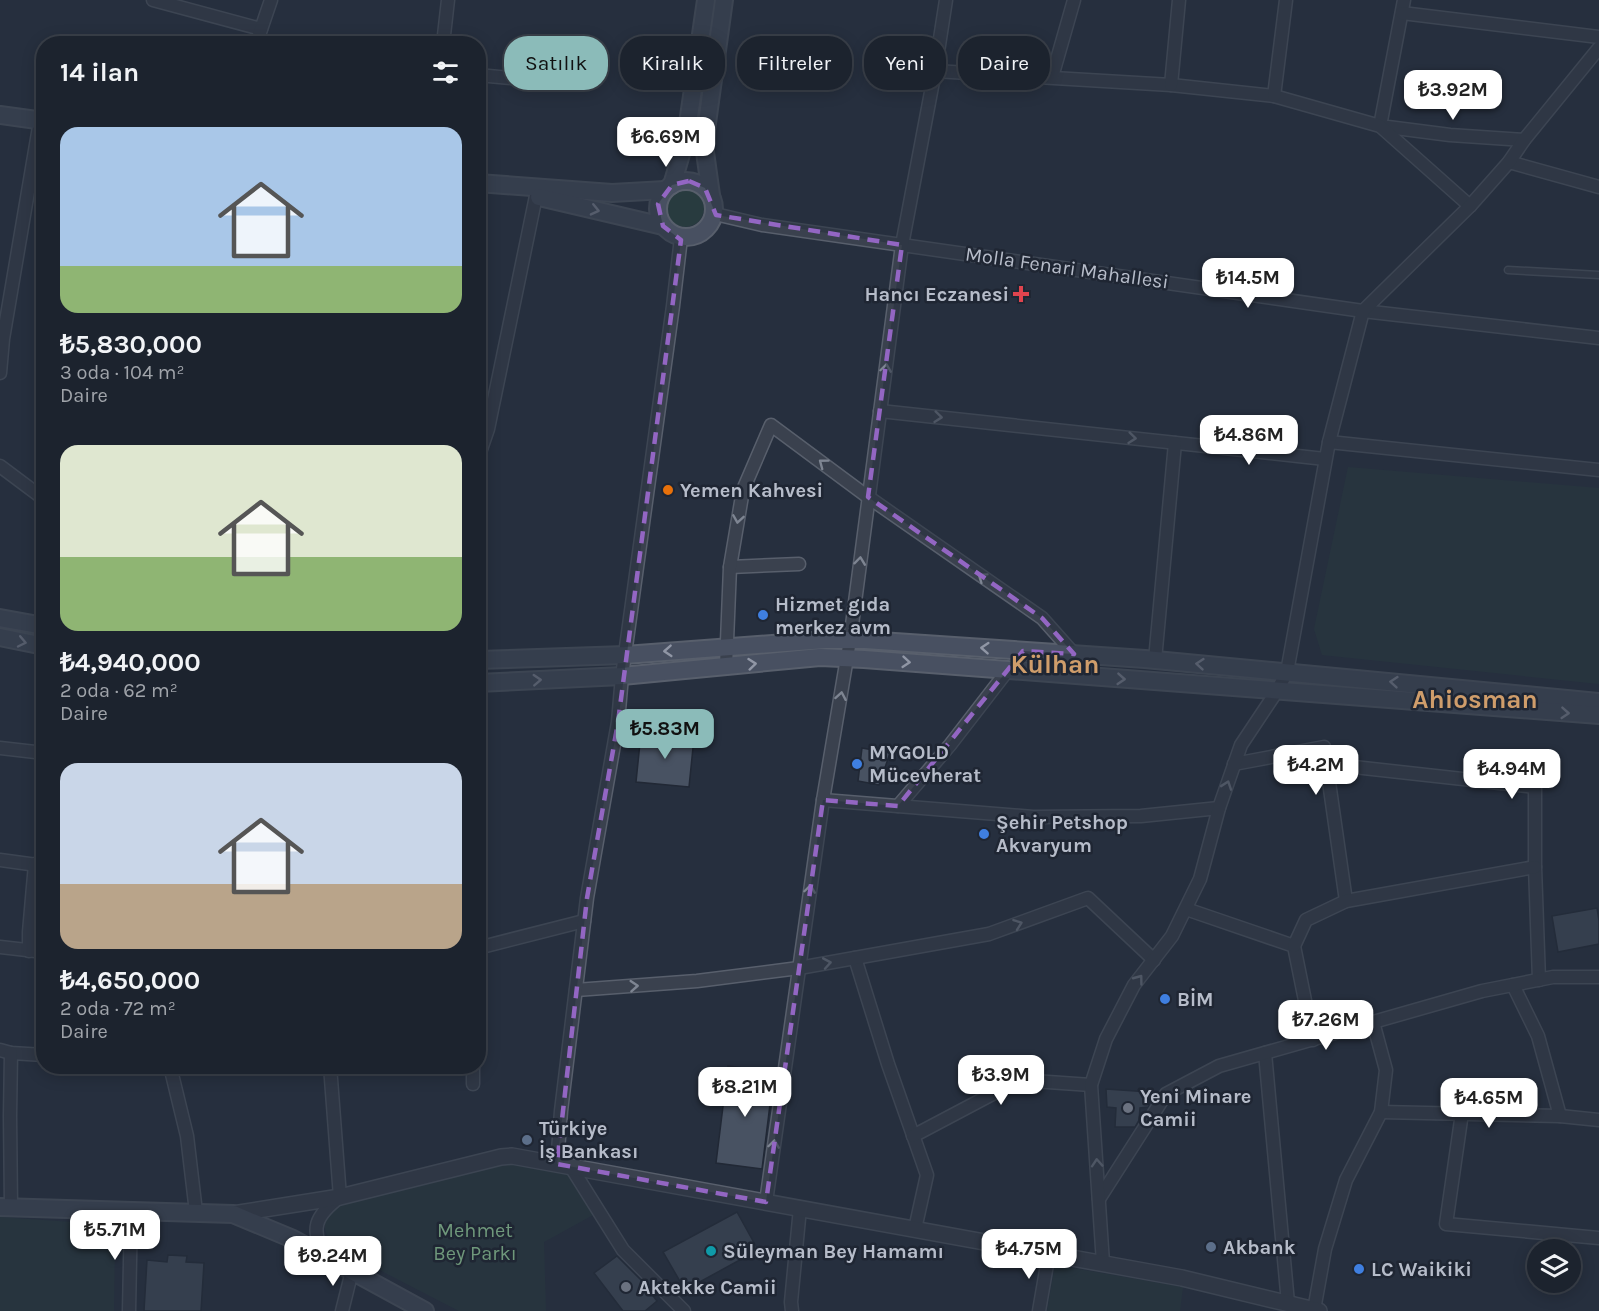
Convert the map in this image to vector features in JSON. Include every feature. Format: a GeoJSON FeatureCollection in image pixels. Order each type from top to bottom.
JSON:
{"type":"FeatureCollection","features":[{"type":"Feature","properties":{"kind":"main road"},"geometry":{"type":"LineString","coordinates":[[497,186],[612,193],[668,187],[680,181],[698,183],[705,188],[714,201],[712,223],[699,235],[681,238],[667,231],[659,219],[658,204],[668,187],[686,137],[706,0]]}},
{"type":"Feature","properties":{"kind":"main road"},"geometry":{"type":"LineString","coordinates":[[711,195],[704,146],[724,0]]}},
{"type":"Feature","properties":{"kind":"main road"},"geometry":{"type":"LineString","coordinates":[[0,115],[36,120]]}},
{"type":"Feature","properties":{"kind":"main road"},"geometry":{"type":"LineString","coordinates":[[486,184],[663,226]]}},
{"type":"Feature","properties":{"kind":"main road"},"geometry":{"type":"LineString","coordinates":[[0,618],[36,625]]}},
{"type":"Feature","properties":{"kind":"main road"},"geometry":{"type":"LineString","coordinates":[[0,637],[36,644]]}},
{"type":"Feature","properties":{"kind":"main road"},"geometry":{"type":"LineString","coordinates":[[486,660],[625,655],[850,640],[1155,660],[1599,702]]}},
{"type":"Feature","properties":{"kind":"main road"},"geometry":{"type":"LineString","coordinates":[[486,683],[622,676],[820,657],[1599,715]]}},
{"type":"Feature","properties":{"kind":"main road"},"geometry":{"type":"LineString","coordinates":[[6,1207],[233,1214],[293,1239],[425,1311]]}},
{"type":"Feature","properties":{"kind":"street"},"geometry":{"type":"LineString","coordinates":[[153,0],[261,29]]}},
{"type":"Feature","properties":{"kind":"street"},"geometry":{"type":"LineString","coordinates":[[259,36],[271,0]]}},
{"type":"Feature","properties":{"kind":"street"},"geometry":{"type":"LineString","coordinates":[[444,36],[448,0]]}},
{"type":"Feature","properties":{"kind":"street"},"geometry":{"type":"LineString","coordinates":[[941,36],[946,0]]}},
{"type":"Feature","properties":{"kind":"street"},"geometry":{"type":"LineString","coordinates":[[1052,77],[1074,0]]}},
{"type":"Feature","properties":{"kind":"street"},"geometry":{"type":"LineString","coordinates":[[1171,85],[1179,0]]}},
{"type":"Feature","properties":{"kind":"street"},"geometry":{"type":"LineString","coordinates":[[1274,96],[1286,0]]}},
{"type":"Feature","properties":{"kind":"street"},"geometry":{"type":"LineString","coordinates":[[1380,126],[1404,0]]}},
{"type":"Feature","properties":{"kind":"street"},"geometry":{"type":"LineString","coordinates":[[1402,13],[1599,37]]}},
{"type":"Feature","properties":{"kind":"street"},"geometry":{"type":"LineString","coordinates":[[1103,1263],[1091,1085],[1111,1030],[1134,985],[1172,936],[1186,909],[1200,879],[1219,808],[1241,745],[1287,672],[1325,459],[1363,310],[1470,206],[1509,162],[1524,140],[1599,48]]}},
{"type":"Feature","properties":{"kind":"street"},"geometry":{"type":"LineString","coordinates":[[946,72],[1171,85],[1274,96],[1380,126],[1450,135],[1524,140]]}},
{"type":"Feature","properties":{"kind":"street"},"geometry":{"type":"LineString","coordinates":[[486,76],[504,77]]}},
{"type":"Feature","properties":{"kind":"street"},"geometry":{"type":"LineString","coordinates":[[766,1202],[823,800],[850,640],[902,245],[932,90]]}},
{"type":"Feature","properties":{"kind":"street"},"geometry":{"type":"LineString","coordinates":[[1380,126],[1470,206]]}},
{"type":"Feature","properties":{"kind":"street"},"geometry":{"type":"LineString","coordinates":[[0,373],[3,339],[36,155]]}},
{"type":"Feature","properties":{"kind":"street"},"geometry":{"type":"LineString","coordinates":[[1509,162],[1599,187]]}},
{"type":"Feature","properties":{"kind":"street"},"geometry":{"type":"LineString","coordinates":[[486,415],[536,196]]}},
{"type":"Feature","properties":{"kind":"street","name":"Molla Fenari Mahallesi"},"geometry":{"type":"LineString","coordinates":[[714,214],[762,225],[1363,310],[1599,338]]}},
{"type":"Feature","properties":{"kind":"street"},"geometry":{"type":"LineString","coordinates":[[681,238],[622,676],[618,722],[584,921],[561,1111],[564,1166],[623,1250],[684,1311]]}},
{"type":"Feature","properties":{"kind":"street"},"geometry":{"type":"LineString","coordinates":[[880,411],[1325,459]]}},
{"type":"Feature","properties":{"kind":"street"},"geometry":{"type":"LineString","coordinates":[[726,666],[730,567],[743,489],[771,424],[868,497],[1042,618],[1074,654]]}},
{"type":"Feature","properties":{"kind":"street"},"geometry":{"type":"LineString","coordinates":[[1329,442],[1599,470]]}},
{"type":"Feature","properties":{"kind":"street"},"geometry":{"type":"LineString","coordinates":[[1155,660],[1176,443]]}},
{"type":"Feature","properties":{"kind":"street"},"geometry":{"type":"LineString","coordinates":[[0,466],[36,493]]}},
{"type":"Feature","properties":{"kind":"street"},"geometry":{"type":"LineString","coordinates":[[730,567],[799,564]]}},
{"type":"Feature","properties":{"kind":"street"},"geometry":{"type":"LineString","coordinates":[[898,806],[951,745],[1008,670]]}},
{"type":"Feature","properties":{"kind":"street"},"geometry":{"type":"LineString","coordinates":[[1234,764],[1324,747],[1346,901]]}},
{"type":"Feature","properties":{"kind":"street"},"geometry":{"type":"LineString","coordinates":[[0,748],[36,752]]}},
{"type":"Feature","properties":{"kind":"street"},"geometry":{"type":"LineString","coordinates":[[1327,764],[1535,787],[1539,980]]}},
{"type":"Feature","properties":{"kind":"street"},"geometry":{"type":"LineString","coordinates":[[823,800],[1033,817],[1141,816],[1219,808]]}},
{"type":"Feature","properties":{"kind":"street"},"geometry":{"type":"LineString","coordinates":[[0,860],[36,865]]}},
{"type":"Feature","properties":{"kind":"street"},"geometry":{"type":"LineString","coordinates":[[1313,1040],[1294,946],[1306,920],[1346,901],[1535,867]]}},
{"type":"Feature","properties":{"kind":"street"},"geometry":{"type":"LineString","coordinates":[[29,951],[29,932],[36,885]]}},
{"type":"Feature","properties":{"kind":"street"},"geometry":{"type":"LineString","coordinates":[[576,990],[697,981],[799,969],[989,934],[1088,898],[1154,960]]}},
{"type":"Feature","properties":{"kind":"street"},"geometry":{"type":"LineString","coordinates":[[1186,909],[1294,946]]}},
{"type":"Feature","properties":{"kind":"street"},"geometry":{"type":"LineString","coordinates":[[486,946],[584,921]]}},
{"type":"Feature","properties":{"kind":"street"},"geometry":{"type":"LineString","coordinates":[[0,947],[36,951]]}},
{"type":"Feature","properties":{"kind":"street"},"geometry":{"type":"LineString","coordinates":[[855,958],[888,1064],[927,1175],[915,1229]]}},
{"type":"Feature","properties":{"kind":"street"},"geometry":{"type":"LineString","coordinates":[[1099,1199],[1166,1094],[1219,1066],[1482,991],[1553,977],[1599,977]]}},
{"type":"Feature","properties":{"kind":"street"},"geometry":{"type":"LineString","coordinates":[[1513,985],[1538,1036],[1560,1116]]}},
{"type":"Feature","properties":{"kind":"street"},"geometry":{"type":"LineString","coordinates":[[233,1214],[340,1197],[512,1156],[1182,1278],[1317,1310],[1325,1249],[1346,1180],[1381,1112],[1386,1070],[1373,1022]]}},
{"type":"Feature","properties":{"kind":"street"},"geometry":{"type":"LineString","coordinates":[[6,1207],[10,1116],[6,1051],[36,1054]]}},
{"type":"Feature","properties":{"kind":"street"},"geometry":{"type":"LineString","coordinates":[[1265,1053],[1288,1303]]}},
{"type":"Feature","properties":{"kind":"street"},"geometry":{"type":"LineString","coordinates":[[172,1074],[188,1136],[196,1212]]}},
{"type":"Feature","properties":{"kind":"street"},"geometry":{"type":"LineString","coordinates":[[331,1074],[340,1197]]}},
{"type":"Feature","properties":{"kind":"street"},"geometry":{"type":"LineString","coordinates":[[473,1074],[474,1084]]}},
{"type":"Feature","properties":{"kind":"street"},"geometry":{"type":"LineString","coordinates":[[913,1136],[1019,1080],[1091,1085]]}},
{"type":"Feature","properties":{"kind":"street"},"geometry":{"type":"LineString","coordinates":[[1381,1112],[1560,1116],[1599,1120]]}},
{"type":"Feature","properties":{"kind":"street"},"geometry":{"type":"LineString","coordinates":[[1462,1113],[1446,1224],[1599,1238]]}},
{"type":"Feature","properties":{"kind":"street"},"geometry":{"type":"LineString","coordinates":[[327,1258],[319,1246],[317,1236],[319,1218],[324,1210],[340,1197]]}},
{"type":"Feature","properties":{"kind":"street"},"geometry":{"type":"LineString","coordinates":[[792,1311],[800,1209]]}},
{"type":"Feature","properties":{"kind":"street"},"geometry":{"type":"LineString","coordinates":[[129,1311],[131,1212]]}},
{"type":"Feature","properties":{"kind":"street"},"geometry":{"type":"LineString","coordinates":[[1039,1311],[1049,1253]]}},
{"type":"Feature","properties":{"kind":"street"},"geometry":{"type":"LineString","coordinates":[[342,1311],[352,1271]]}},
{"type":"Feature","properties":{"kind":"lane"},"geometry":{"type":"LineString","coordinates":[[1508,270],[1599,275]]}},
{"type":"Feature","properties":{"kind":"highlighted area"},"geometry":{"type":"Polygon","coordinates":[[[689,181],[705,188],[716,215],[902,245],[868,497],[1042,618],[1074,654],[1023,651],[898,806],[823,800],[766,1202],[557,1164],[587,898],[618,722],[681,240],[663,226],[658,204],[672,185],[689,181]]]}},
{"type":"Feature","properties":{"kind":"green space"},"geometry":{"type":"Polygon","coordinates":[[[685,189],[698,195],[704,208],[698,221],[685,227],[672,221],[666,208],[672,195],[685,189]]]}},
{"type":"Feature","properties":{"kind":"green space"},"geometry":{"type":"Polygon","coordinates":[[[1348,467],[1599,488],[1599,684],[1322,655],[1314,629],[1348,467]]]}},
{"type":"Feature","properties":{"kind":"green space","name":"Mehmet Bey Parkı"},"geometry":{"type":"Polygon","coordinates":[[[513,1161],[567,1171],[593,1215],[544,1242],[546,1311],[459,1311],[337,1248],[326,1232],[327,1216],[336,1205],[513,1161]]]}},
{"type":"Feature","properties":{"kind":"green space"},"geometry":{"type":"Polygon","coordinates":[[[0,1217],[115,1225],[114,1311],[0,1311],[0,1217]]]}},
{"type":"Feature","properties":{"kind":"green space"},"geometry":{"type":"Polygon","coordinates":[[[1055,1265],[1183,1287],[1180,1311],[1047,1311],[1055,1265]]]}},
{"type":"Feature","properties":{"kind":"building"},"geometry":{"type":"Polygon","coordinates":[[[641,733],[694,738],[689,787],[636,782],[641,733]]]}},
{"type":"Feature","properties":{"kind":"building"},"geometry":{"type":"Polygon","coordinates":[[[862,748],[890,753],[879,785],[858,781],[862,748]]]}},
{"type":"Feature","properties":{"kind":"building"},"geometry":{"type":"Polygon","coordinates":[[[1597,908],[1599,944],[1558,952],[1552,916],[1597,908]]]}},
{"type":"Feature","properties":{"kind":"building"},"geometry":{"type":"Polygon","coordinates":[[[728,1066],[774,1072],[762,1169],[716,1163],[728,1066]]]}},
{"type":"Feature","properties":{"kind":"building","name":"Yeni Minare Camii"},"geometry":{"type":"Polygon","coordinates":[[[1106,1089],[1149,1092],[1149,1106],[1140,1108],[1139,1120],[1135,1127],[1115,1127],[1116,1108],[1107,1107],[1106,1089]]]}},
{"type":"Feature","properties":{"kind":"building","name":"Süleyman Bey Hamamı"},"geometry":{"type":"Polygon","coordinates":[[[737,1212],[758,1250],[685,1290],[663,1252],[737,1212]]]}},
{"type":"Feature","properties":{"kind":"building"},"geometry":{"type":"Polygon","coordinates":[[[168,1255],[187,1256],[186,1262],[204,1263],[201,1311],[144,1311],[147,1260],[167,1262],[168,1255]]]}},
{"type":"Feature","properties":{"kind":"building","name":"Aktekke Camii"},"geometry":{"type":"Polygon","coordinates":[[[617,1256],[641,1280],[657,1301],[645,1311],[623,1311],[594,1273],[617,1256]]]}},
{"type":"Feature","properties":{"kind":"place","name":"Hancı Eczanesi"},"geometry":{"type":"Point","coordinates":[1021,294]}},
{"type":"Feature","properties":{"kind":"place","name":"Yemen Kahvesi"},"geometry":{"type":"Point","coordinates":[668,490]}},
{"type":"Feature","properties":{"kind":"place","name":"Hizmet gıda merkez avm"},"geometry":{"type":"Point","coordinates":[763,615]}},
{"type":"Feature","properties":{"kind":"place","name":"MYGOLD Mücevherat"},"geometry":{"type":"Point","coordinates":[857,764]}},
{"type":"Feature","properties":{"kind":"place","name":"Şehir Petshop Akvaryum"},"geometry":{"type":"Point","coordinates":[984,834]}},
{"type":"Feature","properties":{"kind":"place","name":"BİM"},"geometry":{"type":"Point","coordinates":[1165,999]}},
{"type":"Feature","properties":{"kind":"place","name":"Yeni Minare Camii"},"geometry":{"type":"Point","coordinates":[1128,1108]}},
{"type":"Feature","properties":{"kind":"place","name":"Türkiye İş Bankası"},"geometry":{"type":"Point","coordinates":[527,1140]}},
{"type":"Feature","properties":{"kind":"place","name":"Akbank"},"geometry":{"type":"Point","coordinates":[1211,1247]}},
{"type":"Feature","properties":{"kind":"place","name":"Süleyman Bey Hamamı"},"geometry":{"type":"Point","coordinates":[711,1251]}},
{"type":"Feature","properties":{"kind":"place","name":"LC Waikiki"},"geometry":{"type":"Point","coordinates":[1359,1269]}},
{"type":"Feature","properties":{"kind":"place","name":"Aktekke Camii"},"geometry":{"type":"Point","coordinates":[626,1287]}},
{"type":"Feature","properties":{"kind":"district","name":"Külhan"},"geometry":{"type":"Point","coordinates":[1055,664]}},
{"type":"Feature","properties":{"kind":"district","name":"Ahiosman"},"geometry":{"type":"Point","coordinates":[1475,699]}}]}
